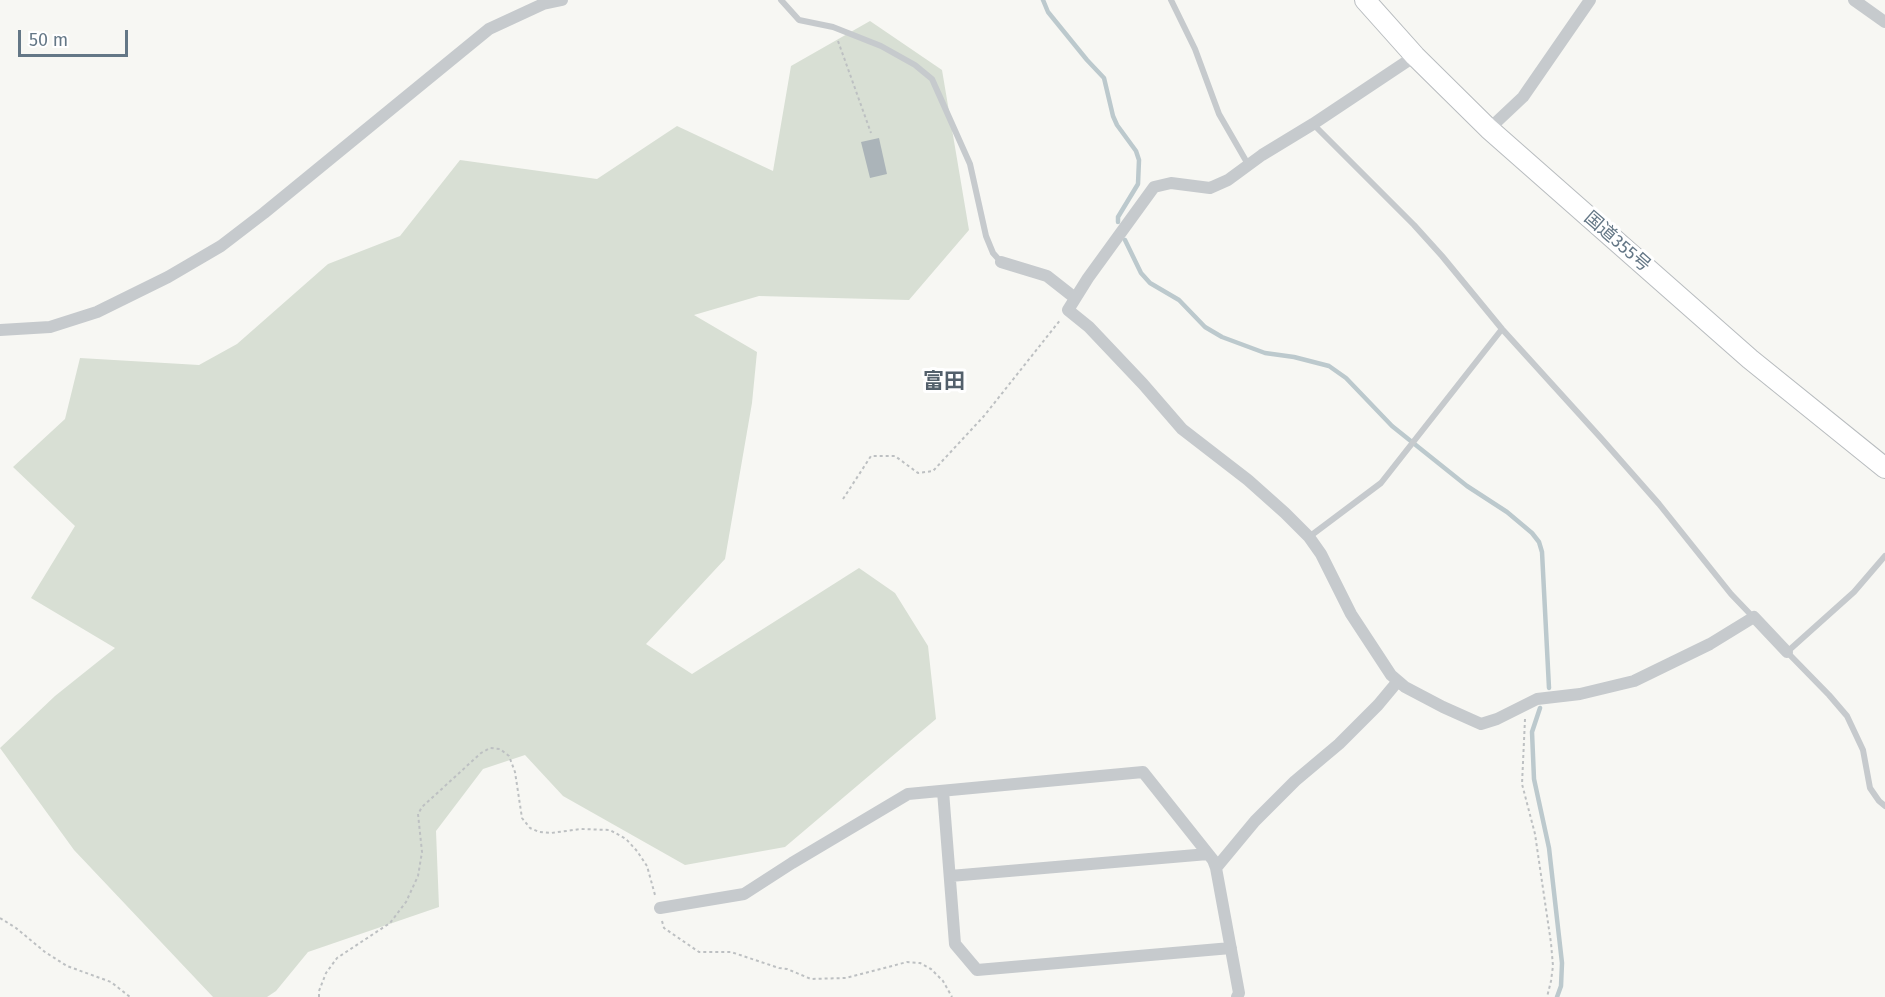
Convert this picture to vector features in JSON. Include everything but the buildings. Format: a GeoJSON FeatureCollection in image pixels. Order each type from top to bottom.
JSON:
{"type":"FeatureCollection","features":[{"type":"Feature","properties":{"kind":"highway","name":"国道355号"},"geometry":{"type":"LineString","coordinates":[[1365,0],[1415,56],[1489,129],[1750,359],[1885,468]]}},
{"type":"Feature","properties":{"kind":"street"},"geometry":{"type":"LineString","coordinates":[[0,330],[50,327],[97,312],[168,277],[221,246],[489,28],[530,4],[562,0]]}},
{"type":"Feature","properties":{"kind":"street"},"geometry":{"type":"LineString","coordinates":[[1489,129],[1523,97],[1590,0]]}},
{"type":"Feature","properties":{"kind":"street"},"geometry":{"type":"LineString","coordinates":[[1854,0],[1885,22]]}},
{"type":"Feature","properties":{"kind":"street"},"geometry":{"type":"LineString","coordinates":[[1415,56],[1262,155],[1228,180],[1210,188],[1171,183],[1154,187],[1068,310],[1089,327],[1182,429],[1248,480],[1309,537],[1321,554],[1351,614],[1391,675],[1405,687],[1443,707],[1481,724],[1497,719],[1537,699],[1580,694],[1634,681],[1710,644],[1754,617],[1787,652]]}},
{"type":"Feature","properties":{"kind":"street"},"geometry":{"type":"LineString","coordinates":[[1001,262],[1047,276],[1075,298]]}},
{"type":"Feature","properties":{"kind":"street"},"geometry":{"type":"LineString","coordinates":[[1216,868],[1255,821],[1295,781],[1339,744],[1378,705],[1398,681]]}},
{"type":"Feature","properties":{"kind":"street"},"geometry":{"type":"LineString","coordinates":[[660,908],[744,894],[908,794],[1143,772],[1208,854],[1216,868],[1238,997]]}},
{"type":"Feature","properties":{"kind":"street"},"geometry":{"type":"LineString","coordinates":[[943,791],[955,944],[977,970],[1231,948]]}},
{"type":"Feature","properties":{"kind":"street"},"geometry":{"type":"LineString","coordinates":[[950,876],[1208,854]]}},
{"type":"Feature","properties":{"kind":"lane"},"geometry":{"type":"LineString","coordinates":[[781,0],[799,20],[833,27],[881,46],[915,65],[932,79],[970,164],[986,236],[993,253],[1001,262]]}},
{"type":"Feature","properties":{"kind":"lane"},"geometry":{"type":"LineString","coordinates":[[1172,0],[1195,49],[1219,114],[1249,166]]}},
{"type":"Feature","properties":{"kind":"lane"},"geometry":{"type":"LineString","coordinates":[[1313,124],[1442,256],[1502,329],[1659,504],[1731,594],[1754,617]]}},
{"type":"Feature","properties":{"kind":"lane"},"geometry":{"type":"LineString","coordinates":[[1309,537],[1381,483],[1502,329]]}},
{"type":"Feature","properties":{"kind":"lane"},"geometry":{"type":"LineString","coordinates":[[1885,556],[1854,592],[1787,652],[1847,716],[1863,750],[1870,788],[1885,806]]}},
{"type":"Feature","properties":{"kind":"path"},"geometry":{"type":"LineString","coordinates":[[833,27],[871,134]]}},
{"type":"Feature","properties":{"kind":"path"},"geometry":{"type":"LineString","coordinates":[[843,499],[871,456],[895,456],[918,473],[933,471],[984,416],[1068,310]]}},
{"type":"Feature","properties":{"kind":"path"},"geometry":{"type":"LineString","coordinates":[[1524,704],[1522,784],[1535,834],[1551,943],[1552,974],[1546,997]]}},
{"type":"Feature","properties":{"kind":"path"},"geometry":{"type":"LineString","coordinates":[[319,997],[326,973],[338,958],[390,923],[406,902],[418,876],[422,852],[418,814],[422,807],[481,753],[490,748],[500,749],[509,756],[515,772],[522,818],[530,828],[539,832],[551,833],[581,829],[610,830],[626,838],[647,866],[664,928],[699,952],[730,952],[787,969],[811,979],[846,978],[907,962],[920,963],[932,969],[952,997]]}},
{"type":"Feature","properties":{"kind":"path"},"geometry":{"type":"LineString","coordinates":[[0,918],[45,952],[60,961],[111,982],[130,997]]}},
{"type":"Feature","properties":{"kind":"shaded area"},"geometry":{"type":"Polygon","coordinates":[[[870,21],[942,70],[969,230],[909,300],[759,296],[694,315],[757,352],[752,403],[725,559],[646,644],[692,674],[859,568],[895,593],[928,646],[936,719],[785,847],[685,865],[563,796],[525,755],[483,769],[436,831],[439,907],[308,952],[276,991],[267,997],[213,997],[74,850],[0,748],[55,696],[115,648],[31,598],[75,526],[13,467],[65,419],[80,358],[199,365],[237,344],[328,264],[400,236],[460,160],[597,179],[677,126],[773,171],[791,66],[870,21]]]}},
{"type":"Feature","properties":{"kind":"waterway"},"geometry":{"type":"LineString","coordinates":[[1043,0],[1048,12],[1104,78],[1113,116],[1136,151],[1139,160],[1138,184],[1118,217],[1118,222]]}},
{"type":"Feature","properties":{"kind":"waterway"},"geometry":{"type":"LineString","coordinates":[[1125,240],[1141,273],[1150,283],[1179,300],[1205,327],[1222,337],[1265,353],[1294,357],[1329,366],[1346,378],[1392,426],[1467,486],[1507,512],[1532,533],[1539,542],[1542,552],[1549,688]]}},
{"type":"Feature","properties":{"kind":"waterway"},"geometry":{"type":"LineString","coordinates":[[1540,708],[1532,732],[1534,779],[1549,848],[1562,963],[1561,986],[1557,997]]}},
{"type":"Feature","properties":{"kind":"district","name":"富田"},"geometry":{"type":"Point","coordinates":[944,382]}}]}
